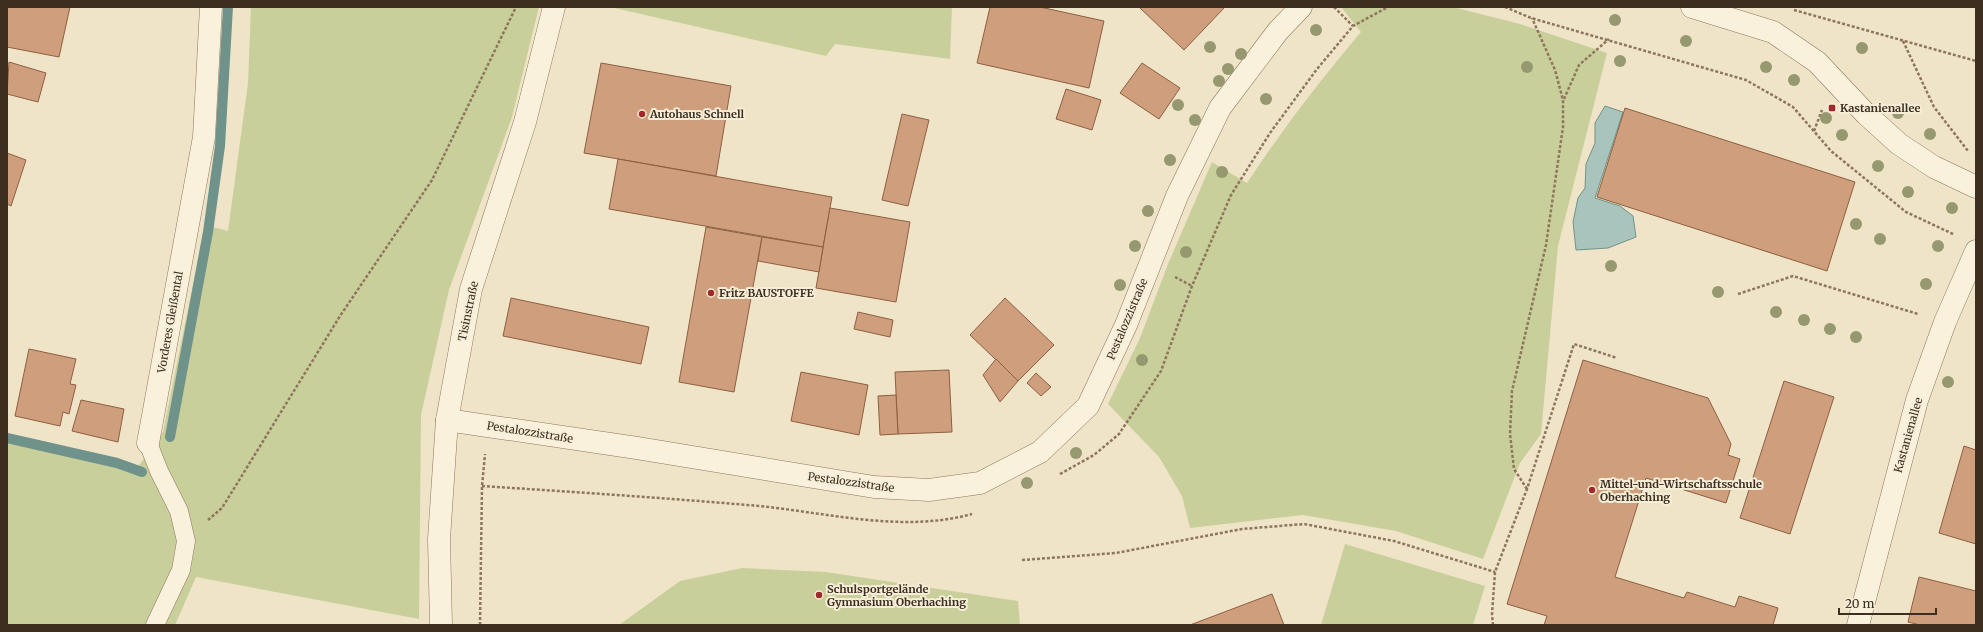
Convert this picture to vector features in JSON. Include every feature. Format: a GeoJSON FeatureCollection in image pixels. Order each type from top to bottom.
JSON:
{"type":"FeatureCollection","features":[{"type":"Feature","properties":{"kind":"street","name":"Vorderes Gleißental"},"geometry":{"type":"LineString","coordinates":[[148,443],[204,137],[211,7]]}},
{"type":"Feature","properties":{"kind":"street","name":"Tisinstraße"},"geometry":{"type":"LineString","coordinates":[[441,625],[439,539],[447,420],[471,289],[525,122],[554,7]]}},
{"type":"Feature","properties":{"kind":"street","name":"Pestalozzistraße"},"geometry":{"type":"LineString","coordinates":[[447,420],[637,448],[874,487],[929,490],[980,483],[1040,452],[1088,406],[1126,325],[1177,196],[1220,108],[1278,31],[1302,7]]}},
{"type":"Feature","properties":{"kind":"street"},"geometry":{"type":"LineString","coordinates":[[1692,7],[1773,32],[1817,62],[1866,114],[1899,144],[1934,167],[1976,187]]}},
{"type":"Feature","properties":{"kind":"street","name":"Kastanienallee"},"geometry":{"type":"LineString","coordinates":[[1858,625],[1917,400],[1945,322],[1976,251]]}},
{"type":"Feature","properties":{"kind":"lane","name":"Vorderes Gleißental"},"geometry":{"type":"LineString","coordinates":[[148,443],[159,471],[179,511],[186,541],[181,570],[155,625]]}},
{"type":"Feature","properties":{"kind":"path"},"geometry":{"type":"LineString","coordinates":[[186,541],[222,508],[340,316],[432,180],[516,7]]}},
{"type":"Feature","properties":{"kind":"path"},"geometry":{"type":"LineString","coordinates":[[1334,7],[1353,26]]}},
{"type":"Feature","properties":{"kind":"path"},"geometry":{"type":"LineString","coordinates":[[1119,434],[1161,371],[1192,286],[1231,195],[1270,133],[1317,69],[1353,26],[1388,7]]}},
{"type":"Feature","properties":{"kind":"path"},"geometry":{"type":"LineString","coordinates":[[1504,7],[1532,18],[1609,39],[1746,80],[1793,107],[1832,151],[1906,212],[1955,235]]}},
{"type":"Feature","properties":{"kind":"path"},"geometry":{"type":"LineString","coordinates":[[1790,9],[1976,61]]}},
{"type":"Feature","properties":{"kind":"path"},"geometry":{"type":"LineString","coordinates":[[1527,489],[1514,469],[1510,434],[1512,391],[1546,245],[1563,127],[1563,100],[1555,70],[1532,18]]}},
{"type":"Feature","properties":{"kind":"path"},"geometry":{"type":"LineString","coordinates":[[1563,100],[1579,65],[1609,39]]}},
{"type":"Feature","properties":{"kind":"path"},"geometry":{"type":"LineString","coordinates":[[1903,41],[1934,107],[1971,155]]}},
{"type":"Feature","properties":{"kind":"path"},"geometry":{"type":"LineString","coordinates":[[1738,294],[1793,276],[1945,322]]}},
{"type":"Feature","properties":{"kind":"path"},"geometry":{"type":"LineString","coordinates":[[1493,625],[1492,614],[1495,572],[1527,489],[1574,344],[1617,358]]}},
{"type":"Feature","properties":{"kind":"path"},"geometry":{"type":"LineString","coordinates":[[480,625],[482,486],[488,426]]}},
{"type":"Feature","properties":{"kind":"path"},"geometry":{"type":"LineString","coordinates":[[1022,560],[1116,553],[1242,529],[1304,524],[1394,541],[1495,572]]}},
{"type":"Feature","properties":{"kind":"green space"},"geometry":{"type":"Polygon","coordinates":[[[251,7],[539,7],[512,117],[449,290],[421,415],[419,619],[196,577],[175,625],[7,625],[7,435],[138,467],[163,432],[205,225],[228,231],[248,83],[251,7]]]}},
{"type":"Feature","properties":{"kind":"green space"},"geometry":{"type":"Polygon","coordinates":[[[610,7],[952,7],[950,59],[835,44],[826,56],[610,7]]]}},
{"type":"Feature","properties":{"kind":"green space"},"geometry":{"type":"Polygon","coordinates":[[[1341,7],[1453,7],[1520,24],[1607,53],[1558,246],[1541,434],[1520,463],[1483,559],[1396,531],[1303,515],[1190,528],[1182,496],[1159,457],[1108,404],[1140,338],[1168,264],[1212,162],[1247,183],[1302,106],[1361,32],[1341,7]]]}},
{"type":"Feature","properties":{"kind":"green space"},"geometry":{"type":"Polygon","coordinates":[[[1345,544],[1485,586],[1473,625],[1321,625],[1345,544]]]}},
{"type":"Feature","properties":{"kind":"green space","name":"Schulsportgelände Gymnasium Oberhaching"},"geometry":{"type":"Polygon","coordinates":[[[742,568],[826,572],[1018,601],[1020,625],[619,625],[680,581],[742,568]]]}},
{"type":"Feature","properties":{"kind":"water"},"geometry":{"type":"Polygon","coordinates":[[[1605,106],[1623,112],[1595,198],[1620,206],[1633,216],[1636,237],[1608,248],[1576,250],[1573,222],[1578,198],[1585,188],[1586,164],[1595,143],[1595,123],[1605,106]]]}},
{"type":"Feature","properties":{"kind":"building"},"geometry":{"type":"Polygon","coordinates":[[[7,7],[70,7],[59,57],[7,47],[7,7]]]}},
{"type":"Feature","properties":{"kind":"building"},"geometry":{"type":"Polygon","coordinates":[[[990,7],[1040,7],[1104,21],[1089,88],[977,63],[990,7]]]}},
{"type":"Feature","properties":{"kind":"building"},"geometry":{"type":"Polygon","coordinates":[[[1139,7],[1225,7],[1184,50],[1139,7]]]}},
{"type":"Feature","properties":{"kind":"building"},"geometry":{"type":"Polygon","coordinates":[[[9,62],[46,73],[38,102],[7,94],[9,62]]]}},
{"type":"Feature","properties":{"kind":"building"},"geometry":{"type":"Polygon","coordinates":[[[601,63],[731,86],[716,176],[584,153],[601,63]]]}},
{"type":"Feature","properties":{"kind":"building"},"geometry":{"type":"Polygon","coordinates":[[[1142,63],[1180,88],[1159,119],[1120,93],[1142,63]]]}},
{"type":"Feature","properties":{"kind":"building"},"geometry":{"type":"Polygon","coordinates":[[[1066,89],[1101,100],[1092,130],[1056,119],[1066,89]]]}},
{"type":"Feature","properties":{"kind":"building"},"geometry":{"type":"Polygon","coordinates":[[[1625,108],[1855,182],[1827,271],[1597,197],[1625,108]]]}},
{"type":"Feature","properties":{"kind":"building"},"geometry":{"type":"Polygon","coordinates":[[[902,114],[929,120],[908,206],[882,200],[902,114]]]}},
{"type":"Feature","properties":{"kind":"building"},"geometry":{"type":"Polygon","coordinates":[[[7,153],[26,160],[11,206],[7,204],[7,153]]]}},
{"type":"Feature","properties":{"kind":"building"},"geometry":{"type":"Polygon","coordinates":[[[618,159],[832,197],[823,247],[609,209],[618,159]]]}},
{"type":"Feature","properties":{"kind":"building"},"geometry":{"type":"Polygon","coordinates":[[[830,208],[910,222],[896,302],[816,288],[830,208]]]}},
{"type":"Feature","properties":{"kind":"building"},"geometry":{"type":"Polygon","coordinates":[[[706,227],[762,237],[734,392],[679,382],[706,227]]]}},
{"type":"Feature","properties":{"kind":"building"},"geometry":{"type":"Polygon","coordinates":[[[762,237],[823,247],[819,272],[758,261],[762,237]]]}},
{"type":"Feature","properties":{"kind":"building"},"geometry":{"type":"Polygon","coordinates":[[[511,298],[649,327],[641,364],[503,336],[511,298]]]}},
{"type":"Feature","properties":{"kind":"building"},"geometry":{"type":"Polygon","coordinates":[[[1005,298],[1054,345],[1018,381],[970,335],[1005,298]]]}},
{"type":"Feature","properties":{"kind":"building"},"geometry":{"type":"Polygon","coordinates":[[[858,312],[893,320],[890,337],[854,329],[858,312]]]}},
{"type":"Feature","properties":{"kind":"building"},"geometry":{"type":"Polygon","coordinates":[[[29,349],[76,359],[70,384],[76,385],[69,414],[63,412],[60,426],[15,416],[29,349]]]}},
{"type":"Feature","properties":{"kind":"building"},"geometry":{"type":"Polygon","coordinates":[[[996,359],[1018,381],[1000,402],[983,375],[996,359]]]}},
{"type":"Feature","properties":{"kind":"building","name":"Mittel-und-Wirtschaftsschule Oberhaching"},"geometry":{"type":"Polygon","coordinates":[[[1583,360],[1708,398],[1731,444],[1728,455],[1740,459],[1726,503],[1646,478],[1615,577],[1684,598],[1687,592],[1735,607],[1739,596],[1778,608],[1773,625],[1544,625],[1547,616],[1507,604],[1583,360]]]}},
{"type":"Feature","properties":{"kind":"building"},"geometry":{"type":"Polygon","coordinates":[[[949,370],[952,432],[898,434],[895,372],[949,370]]]}},
{"type":"Feature","properties":{"kind":"building"},"geometry":{"type":"Polygon","coordinates":[[[801,372],[868,385],[859,435],[791,421],[801,372]]]}},
{"type":"Feature","properties":{"kind":"building"},"geometry":{"type":"Polygon","coordinates":[[[1036,373],[1051,387],[1041,396],[1027,383],[1036,373]]]}},
{"type":"Feature","properties":{"kind":"building"},"geometry":{"type":"Polygon","coordinates":[[[1784,381],[1834,397],[1790,534],[1740,518],[1784,381]]]}},
{"type":"Feature","properties":{"kind":"building"},"geometry":{"type":"Polygon","coordinates":[[[896,395],[898,434],[880,435],[878,396],[896,395]]]}},
{"type":"Feature","properties":{"kind":"building"},"geometry":{"type":"Polygon","coordinates":[[[81,400],[124,409],[118,442],[72,431],[81,400]]]}},
{"type":"Feature","properties":{"kind":"building"},"geometry":{"type":"Polygon","coordinates":[[[1964,446],[1976,450],[1976,544],[1939,533],[1964,446]]]}},
{"type":"Feature","properties":{"kind":"building"},"geometry":{"type":"Polygon","coordinates":[[[1919,577],[1976,591],[1976,625],[1920,625],[1908,622],[1919,577]]]}},
{"type":"Feature","properties":{"kind":"building"},"geometry":{"type":"Polygon","coordinates":[[[1272,594],[1284,625],[1190,625],[1272,594]]]}},
{"type":"Feature","properties":{"kind":"waterway"},"geometry":{"type":"LineString","coordinates":[[170,437],[208,232],[220,146],[228,7]]}},
{"type":"Feature","properties":{"kind":"waterway"},"geometry":{"type":"LineString","coordinates":[[7,438],[117,463],[142,472]]}},
{"type":"Feature","properties":{"kind":"place","name":"Kastanienallee"},"geometry":{"type":"Point","coordinates":[1832,108]}},
{"type":"Feature","properties":{"kind":"place","name":"Autohaus Schnell"},"geometry":{"type":"Point","coordinates":[642,114]}},
{"type":"Feature","properties":{"kind":"place","name":"Fritz BAUSTOFFE"},"geometry":{"type":"Point","coordinates":[711,293]}},
{"type":"Feature","properties":{"kind":"place","name":"Mittel-und-Wirtschaftsschule Oberhaching"},"geometry":{"type":"Point","coordinates":[1592,490]}},
{"type":"Feature","properties":{"kind":"place","name":"Schulsportgelände Gymnasium Oberhaching"},"geometry":{"type":"Point","coordinates":[819,595]}}]}
